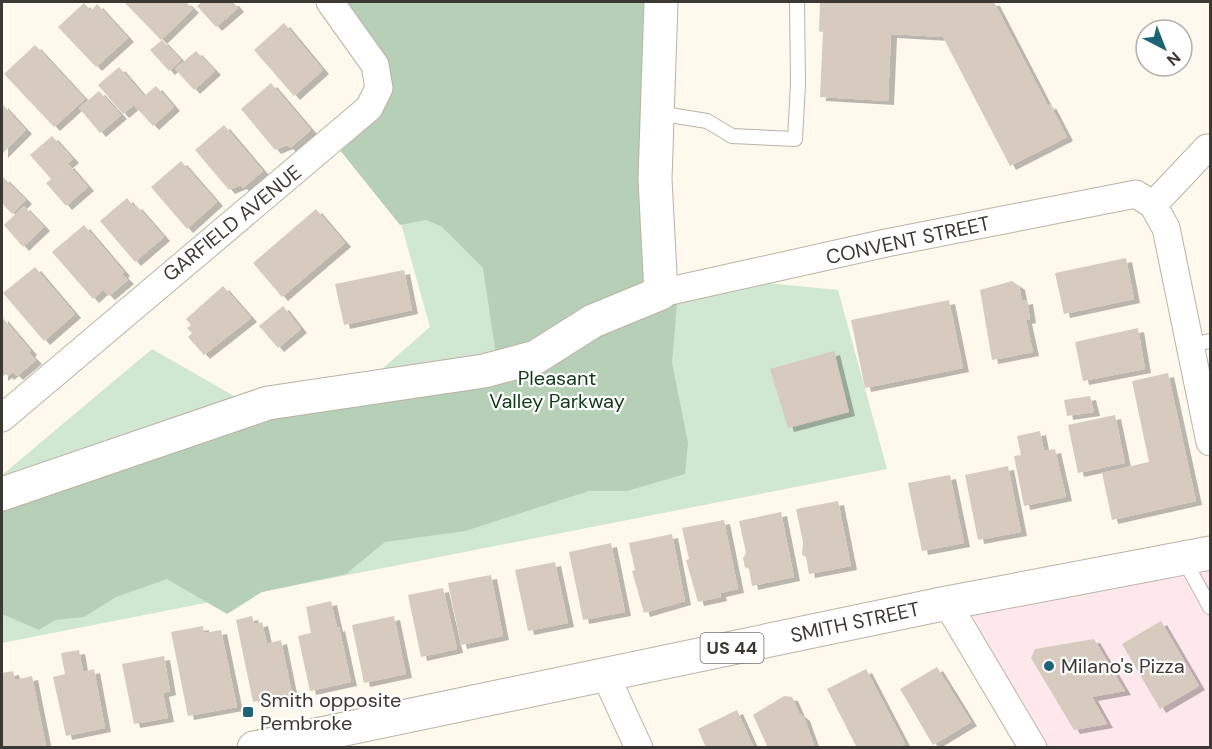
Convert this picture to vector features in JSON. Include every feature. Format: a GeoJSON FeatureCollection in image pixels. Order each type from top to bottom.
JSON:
{"type":"FeatureCollection","features":[{"type":"Feature","properties":{"kind":"street","name":"GARFIELD AVENUE"},"geometry":{"type":"LineString","coordinates":[[2,418],[369,108],[379,88],[375,65],[330,2]]}},
{"type":"Feature","properties":{"kind":"street"},"geometry":{"type":"LineString","coordinates":[[2,494],[268,404],[484,371],[536,357],[593,321],[661,293],[655,179],[661,2]]}},
{"type":"Feature","properties":{"kind":"street"},"geometry":{"type":"LineString","coordinates":[[1209,146],[1153,205],[1166,228],[1201,343],[1210,442]]}},
{"type":"Feature","properties":{"kind":"street","name":"CONVENT STREET"},"geometry":{"type":"LineString","coordinates":[[661,293],[886,243],[1136,194],[1153,205]]}},
{"type":"Feature","properties":{"kind":"street","name":"SMITH STREET"},"geometry":{"type":"LineString","coordinates":[[254,747],[947,603],[1197,556]]}},
{"type":"Feature","properties":{"kind":"street"},"geometry":{"type":"LineString","coordinates":[[947,603],[1033,747]]}},
{"type":"Feature","properties":{"kind":"street"},"geometry":{"type":"LineString","coordinates":[[605,674],[639,747]]}},
{"type":"Feature","properties":{"kind":"lane"},"geometry":{"type":"LineString","coordinates":[[657,113],[707,121],[732,136],[795,139],[798,84],[797,2]]}},
{"type":"Feature","properties":{"kind":"lane"},"geometry":{"type":"LineString","coordinates":[[1197,556],[1210,606]]}},
{"type":"Feature","properties":{"kind":"shaded area"},"geometry":{"type":"Polygon","coordinates":[[[1210,546],[1210,747],[1029,747],[952,596],[1210,546]]]}},
{"type":"Feature","properties":{"kind":"green space","name":"Pleasant Valley Parkway"},"geometry":{"type":"Polygon","coordinates":[[[328,2],[662,2],[656,145],[678,290],[672,363],[688,443],[685,474],[627,491],[589,491],[465,531],[385,542],[346,574],[262,592],[227,614],[167,579],[116,597],[84,617],[55,620],[39,630],[2,614],[2,498],[269,406],[498,368],[483,268],[441,226],[426,220],[400,225],[335,144],[378,79],[328,2]]]}},
{"type":"Feature","properties":{"kind":"green space","name":"Pleasant Valley Parkway"},"geometry":{"type":"Polygon","coordinates":[[[389,181],[634,270],[838,290],[887,469],[2,643],[2,475],[152,349],[255,408],[358,390],[430,327],[389,181]]]}},
{"type":"Feature","properties":{"kind":"building"},"geometry":{"type":"Polygon","coordinates":[[[124,2],[186,2],[193,9],[161,40],[124,2]]]}},
{"type":"Feature","properties":{"kind":"building"},"geometry":{"type":"Polygon","coordinates":[[[202,2],[233,2],[238,8],[216,27],[197,6],[202,2]]]}},
{"type":"Feature","properties":{"kind":"building"},"geometry":{"type":"Polygon","coordinates":[[[820,2],[994,2],[1048,106],[1050,104],[1067,137],[1010,166],[943,37],[891,34],[888,101],[820,97],[823,32],[819,31],[820,2]]]}},
{"type":"Feature","properties":{"kind":"building"},"geometry":{"type":"Polygon","coordinates":[[[84,3],[91,11],[97,4],[128,38],[96,67],[58,27],[84,3]]]}},
{"type":"Feature","properties":{"kind":"building"},"geometry":{"type":"Polygon","coordinates":[[[284,23],[323,70],[294,96],[254,50],[284,23]]]}},
{"type":"Feature","properties":{"kind":"building"},"geometry":{"type":"Polygon","coordinates":[[[162,40],[181,60],[169,71],[150,50],[162,40]]]}},
{"type":"Feature","properties":{"kind":"building"},"geometry":{"type":"Polygon","coordinates":[[[35,45],[85,99],[54,127],[4,74],[35,45]]]}},
{"type":"Feature","properties":{"kind":"building"},"geometry":{"type":"Polygon","coordinates":[[[196,51],[215,71],[194,90],[175,69],[196,51]]]}},
{"type":"Feature","properties":{"kind":"building"},"geometry":{"type":"Polygon","coordinates":[[[119,67],[144,96],[156,86],[174,107],[153,126],[134,105],[123,114],[98,85],[119,67]]]}},
{"type":"Feature","properties":{"kind":"building"},"geometry":{"type":"Polygon","coordinates":[[[271,83],[311,130],[290,148],[287,145],[275,150],[241,109],[271,83]]]}},
{"type":"Feature","properties":{"kind":"building"},"geometry":{"type":"Polygon","coordinates":[[[99,91],[121,115],[100,133],[79,108],[99,91]]]}},
{"type":"Feature","properties":{"kind":"building"},"geometry":{"type":"Polygon","coordinates":[[[2,104],[26,130],[2,154],[2,104]]]}},
{"type":"Feature","properties":{"kind":"building"},"geometry":{"type":"Polygon","coordinates":[[[224,125],[263,171],[243,188],[241,185],[229,190],[195,150],[224,125]]]}},
{"type":"Feature","properties":{"kind":"building"},"geometry":{"type":"Polygon","coordinates":[[[52,136],[73,159],[56,173],[68,164],[88,187],[66,206],[46,183],[51,179],[30,155],[52,136]]]}},
{"type":"Feature","properties":{"kind":"building"},"geometry":{"type":"Polygon","coordinates":[[[181,161],[217,202],[187,229],[151,187],[181,161]]]}},
{"type":"Feature","properties":{"kind":"building"},"geometry":{"type":"Polygon","coordinates":[[[3,177],[26,200],[12,214],[2,203],[3,177]]]}},
{"type":"Feature","properties":{"kind":"building"},"geometry":{"type":"Polygon","coordinates":[[[127,198],[164,237],[135,262],[100,221],[127,198]]]}},
{"type":"Feature","properties":{"kind":"building"},"geometry":{"type":"Polygon","coordinates":[[[24,206],[44,227],[23,247],[4,225],[24,206]]]}},
{"type":"Feature","properties":{"kind":"building"},"geometry":{"type":"Polygon","coordinates":[[[316,209],[345,243],[282,297],[253,263],[316,209]]]}},
{"type":"Feature","properties":{"kind":"building"},"geometry":{"type":"Polygon","coordinates":[[[84,225],[124,272],[122,274],[128,280],[109,296],[103,290],[93,299],[52,252],[84,225]]]}},
{"type":"Feature","properties":{"kind":"building"},"geometry":{"type":"Polygon","coordinates":[[[1126,258],[1134,299],[1064,314],[1055,273],[1126,258]]]}},
{"type":"Feature","properties":{"kind":"building"},"geometry":{"type":"Polygon","coordinates":[[[35,267],[75,314],[44,341],[3,293],[35,267]]]}},
{"type":"Feature","properties":{"kind":"building"},"geometry":{"type":"Polygon","coordinates":[[[404,270],[412,310],[344,325],[335,284],[404,270]]]}},
{"type":"Feature","properties":{"kind":"building"},"geometry":{"type":"Polygon","coordinates":[[[1012,281],[1019,286],[1022,301],[1027,300],[1030,319],[1026,320],[1033,352],[992,360],[980,290],[1012,281]]]}},
{"type":"Feature","properties":{"kind":"building"},"geometry":{"type":"Polygon","coordinates":[[[223,286],[251,318],[204,355],[188,337],[192,333],[187,328],[191,325],[186,319],[223,286]]]}},
{"type":"Feature","properties":{"kind":"building"},"geometry":{"type":"Polygon","coordinates":[[[949,300],[963,368],[865,388],[851,320],[949,300]]]}},
{"type":"Feature","properties":{"kind":"building"},"geometry":{"type":"Polygon","coordinates":[[[283,306],[301,329],[278,348],[259,326],[283,306]]]}},
{"type":"Feature","properties":{"kind":"building"},"geometry":{"type":"Polygon","coordinates":[[[2,317],[36,360],[17,376],[13,372],[2,377],[2,317]]]}},
{"type":"Feature","properties":{"kind":"building"},"geometry":{"type":"Polygon","coordinates":[[[1138,328],[1145,369],[1083,381],[1075,342],[1138,328]]]}},
{"type":"Feature","properties":{"kind":"building"},"geometry":{"type":"Polygon","coordinates":[[[834,351],[849,412],[788,428],[770,369],[834,351]]]}},
{"type":"Feature","properties":{"kind":"building"},"geometry":{"type":"Polygon","coordinates":[[[1168,373],[1196,501],[1112,520],[1102,473],[1149,462],[1132,381],[1168,373]]]}},
{"type":"Feature","properties":{"kind":"building"},"geometry":{"type":"Polygon","coordinates":[[[1090,396],[1094,412],[1067,416],[1064,400],[1090,396]]]}},
{"type":"Feature","properties":{"kind":"building"},"geometry":{"type":"Polygon","coordinates":[[[1115,415],[1125,463],[1078,473],[1068,425],[1115,415]]]}},
{"type":"Feature","properties":{"kind":"building"},"geometry":{"type":"Polygon","coordinates":[[[1040,431],[1044,451],[1055,449],[1066,497],[1024,506],[1014,456],[1021,455],[1017,436],[1040,431]]]}},
{"type":"Feature","properties":{"kind":"building"},"geometry":{"type":"Polygon","coordinates":[[[1008,466],[1021,532],[978,540],[965,475],[1008,466]]]}},
{"type":"Feature","properties":{"kind":"building"},"geometry":{"type":"Polygon","coordinates":[[[950,475],[964,543],[922,551],[908,483],[950,475]]]}},
{"type":"Feature","properties":{"kind":"building"},"geometry":{"type":"Polygon","coordinates":[[[838,501],[851,566],[809,574],[806,557],[802,555],[803,542],[796,509],[838,501]]]}},
{"type":"Feature","properties":{"kind":"building"},"geometry":{"type":"Polygon","coordinates":[[[781,512],[794,577],[752,586],[749,569],[745,567],[743,558],[746,553],[739,521],[781,512]]]}},
{"type":"Feature","properties":{"kind":"building"},"geometry":{"type":"Polygon","coordinates":[[[724,520],[738,589],[720,593],[721,597],[698,602],[686,560],[689,559],[682,528],[724,520]]]}},
{"type":"Feature","properties":{"kind":"building"},"geometry":{"type":"Polygon","coordinates":[[[672,534],[685,601],[644,613],[632,571],[635,570],[629,543],[672,534]]]}},
{"type":"Feature","properties":{"kind":"building"},"geometry":{"type":"Polygon","coordinates":[[[611,543],[625,612],[583,620],[569,552],[611,543]]]}},
{"type":"Feature","properties":{"kind":"building"},"geometry":{"type":"Polygon","coordinates":[[[555,562],[568,623],[528,631],[515,570],[555,562]]]}},
{"type":"Feature","properties":{"kind":"building"},"geometry":{"type":"Polygon","coordinates":[[[491,575],[503,636],[461,645],[448,583],[491,575]]]}},
{"type":"Feature","properties":{"kind":"building"},"geometry":{"type":"Polygon","coordinates":[[[443,588],[457,649],[421,657],[408,595],[443,588]]]}},
{"type":"Feature","properties":{"kind":"building"},"geometry":{"type":"Polygon","coordinates":[[[331,601],[351,682],[310,691],[298,636],[311,633],[306,607],[331,601]]]}},
{"type":"Feature","properties":{"kind":"building"},"geometry":{"type":"Polygon","coordinates":[[[252,616],[254,624],[262,622],[267,644],[281,640],[292,694],[253,702],[236,620],[252,616]]]}},
{"type":"Feature","properties":{"kind":"building"},"geometry":{"type":"Polygon","coordinates":[[[394,616],[406,674],[364,683],[352,625],[394,616]]]}},
{"type":"Feature","properties":{"kind":"building"},"geometry":{"type":"Polygon","coordinates":[[[1161,621],[1199,686],[1160,709],[1122,644],[1161,621]]]}},
{"type":"Feature","properties":{"kind":"building"},"geometry":{"type":"Polygon","coordinates":[[[203,626],[204,633],[221,630],[237,707],[188,716],[171,632],[203,626]]]}},
{"type":"Feature","properties":{"kind":"building"},"geometry":{"type":"Polygon","coordinates":[[[1094,639],[1125,691],[1092,697],[1107,724],[1074,730],[1031,658],[1035,649],[1094,639]]]}},
{"type":"Feature","properties":{"kind":"building"},"geometry":{"type":"Polygon","coordinates":[[[79,650],[83,672],[94,669],[105,728],[66,736],[53,677],[65,674],[61,653],[79,650]]]}},
{"type":"Feature","properties":{"kind":"building"},"geometry":{"type":"Polygon","coordinates":[[[164,656],[170,691],[163,693],[168,718],[134,724],[122,664],[164,656]]]}},
{"type":"Feature","properties":{"kind":"building"},"geometry":{"type":"Polygon","coordinates":[[[937,667],[971,722],[933,745],[900,689],[937,667]]]}},
{"type":"Feature","properties":{"kind":"building"},"geometry":{"type":"Polygon","coordinates":[[[866,669],[905,744],[897,748],[857,748],[827,689],[866,669]]]}},
{"type":"Feature","properties":{"kind":"building"},"geometry":{"type":"Polygon","coordinates":[[[13,671],[15,680],[32,676],[46,746],[2,748],[2,673],[13,671]]]}},
{"type":"Feature","properties":{"kind":"building"},"geometry":{"type":"Polygon","coordinates":[[[784,696],[792,697],[799,713],[804,717],[815,748],[768,748],[753,715],[784,696]]]}},
{"type":"Feature","properties":{"kind":"building"},"geometry":{"type":"Polygon","coordinates":[[[737,710],[754,748],[706,748],[698,729],[737,710]]]}},
{"type":"Feature","properties":{"kind":"place","name":"Milano's Pizza"},"geometry":{"type":"Point","coordinates":[1049,666]}},
{"type":"Feature","properties":{"kind":"place","name":"Smith opposite Pembroke"},"geometry":{"type":"Point","coordinates":[248,712]}}]}
